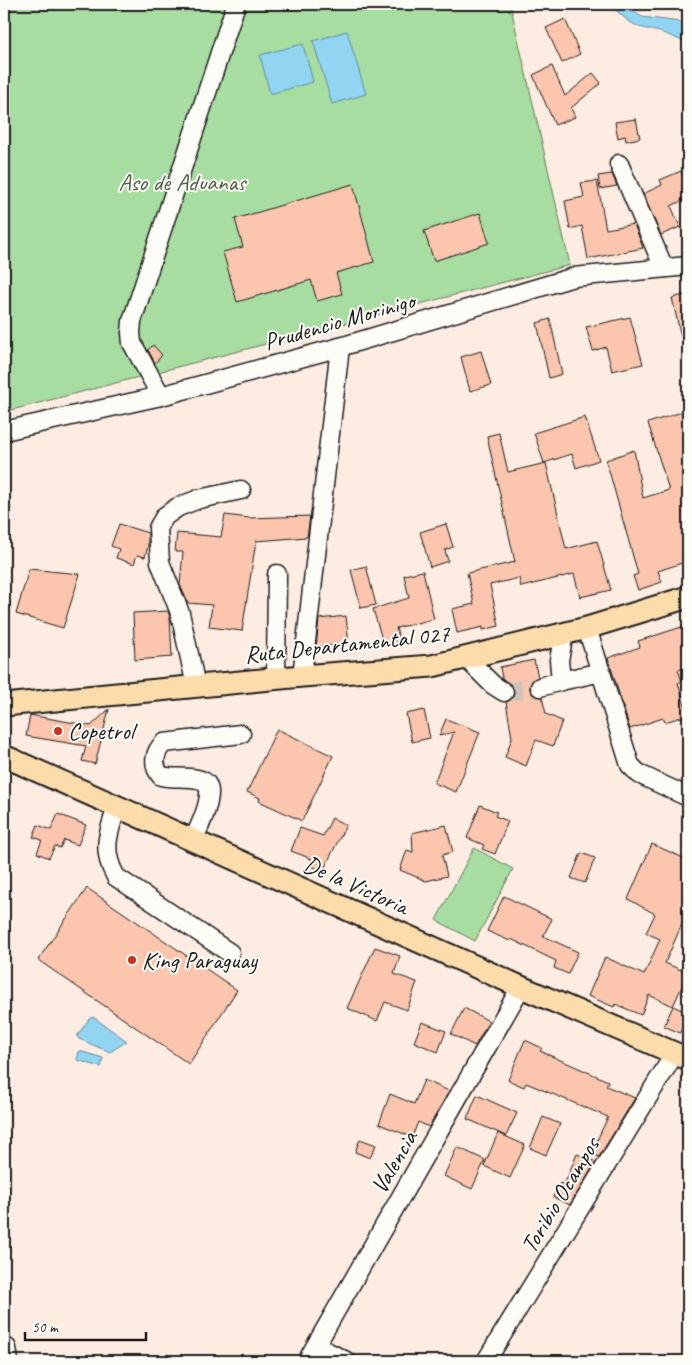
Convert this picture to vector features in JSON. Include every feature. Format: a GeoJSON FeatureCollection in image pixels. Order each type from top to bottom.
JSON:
{"type":"FeatureCollection","features":[{"type":"Feature","properties":{"kind":"main road","name":"Ruta Departamental 027"},"geometry":{"type":"LineString","coordinates":[[4,705],[276,678],[432,666],[587,628],[688,597]]}},
{"type":"Feature","properties":{"kind":"main road","name":"De la Victoria"},"geometry":{"type":"LineString","coordinates":[[4,756],[521,987],[681,1056]]}},
{"type":"Feature","properties":{"kind":"street"},"geometry":{"type":"LineString","coordinates":[[161,396],[132,343],[130,333],[132,322],[236,4]]}},
{"type":"Feature","properties":{"kind":"street"},"geometry":{"type":"LineString","coordinates":[[619,164],[664,268]]}},
{"type":"Feature","properties":{"kind":"street","name":"Prudencio Morinigo"},"geometry":{"type":"LineString","coordinates":[[4,431],[161,396],[340,347],[574,277],[688,266]]}},
{"type":"Feature","properties":{"kind":"street"},"geometry":{"type":"LineString","coordinates":[[302,676],[340,347]]}},
{"type":"Feature","properties":{"kind":"street"},"geometry":{"type":"LineString","coordinates":[[196,686],[180,613],[160,562],[158,528],[165,516],[178,508],[199,499],[241,490]]}},
{"type":"Feature","properties":{"kind":"street"},"geometry":{"type":"LineString","coordinates":[[276,678],[277,574]]}},
{"type":"Feature","properties":{"kind":"street"},"geometry":{"type":"LineString","coordinates":[[587,628],[630,765],[639,774],[688,797]]}},
{"type":"Feature","properties":{"kind":"street"},"geometry":{"type":"LineString","coordinates":[[561,681],[559,660],[564,634]]}},
{"type":"Feature","properties":{"kind":"street"},"geometry":{"type":"LineString","coordinates":[[466,658],[493,685],[504,692]]}},
{"type":"Feature","properties":{"kind":"street"},"geometry":{"type":"LineString","coordinates":[[540,687],[600,672]]}},
{"type":"Feature","properties":{"kind":"street"},"geometry":{"type":"LineString","coordinates":[[193,840],[206,811],[209,795],[206,783],[203,780],[161,776],[156,767],[157,752],[164,743],[241,734]]}},
{"type":"Feature","properties":{"kind":"street"},"geometry":{"type":"LineString","coordinates":[[117,807],[108,831],[106,852],[109,865],[116,877],[230,953]]}},
{"type":"Feature","properties":{"kind":"street","name":"Valencia"},"geometry":{"type":"LineString","coordinates":[[307,1361],[521,987]]}},
{"type":"Feature","properties":{"kind":"street","name":"Toribio Ocampos"},"geometry":{"type":"LineString","coordinates":[[486,1361],[681,1056]]}},
{"type":"Feature","properties":{"kind":"street"},"geometry":{"type":"LineString","coordinates":[[4,1346],[7,1348],[10,1361]]}},
{"type":"Feature","properties":{"kind":"street"},"geometry":{"type":"LineString","coordinates":[[316,1346],[346,1361]]}},
{"type":"Feature","properties":{"kind":"green space","name":"Aso de Aduanas"},"geometry":{"type":"Polygon","coordinates":[[[4,4],[510,4],[570,265],[4,412],[4,4]]]}},
{"type":"Feature","properties":{"kind":"green space"},"geometry":{"type":"Polygon","coordinates":[[[474,848],[513,869],[475,941],[436,920],[474,848]]]}},
{"type":"Feature","properties":{"kind":"water"},"geometry":{"type":"Polygon","coordinates":[[[607,4],[622,4],[642,17],[688,23],[688,43],[660,32],[639,27],[628,21],[607,4]]]}},
{"type":"Feature","properties":{"kind":"water"},"geometry":{"type":"Polygon","coordinates":[[[347,31],[366,94],[332,104],[313,41],[347,31]]]}},
{"type":"Feature","properties":{"kind":"water"},"geometry":{"type":"Polygon","coordinates":[[[303,44],[313,82],[270,94],[260,55],[303,44]]]}},
{"type":"Feature","properties":{"kind":"water"},"geometry":{"type":"Polygon","coordinates":[[[93,1017],[127,1041],[110,1052],[79,1039],[77,1036],[89,1019],[93,1017]]]}},
{"type":"Feature","properties":{"kind":"water"},"geometry":{"type":"Polygon","coordinates":[[[79,1051],[103,1058],[101,1067],[77,1060],[79,1051]]]}},
{"type":"Feature","properties":{"kind":"building"},"geometry":{"type":"Polygon","coordinates":[[[565,19],[580,54],[562,63],[546,28],[565,19]]]}},
{"type":"Feature","properties":{"kind":"building"},"geometry":{"type":"Polygon","coordinates":[[[552,66],[565,96],[593,73],[601,83],[571,108],[575,117],[555,125],[533,75],[552,66]]]}},
{"type":"Feature","properties":{"kind":"building"},"geometry":{"type":"Polygon","coordinates":[[[636,119],[640,138],[626,141],[625,136],[618,138],[615,122],[636,119]]]}},
{"type":"Feature","properties":{"kind":"building"},"geometry":{"type":"Polygon","coordinates":[[[681,171],[688,187],[688,198],[671,206],[680,227],[661,235],[643,194],[662,185],[660,180],[681,171]]]}},
{"type":"Feature","properties":{"kind":"building"},"geometry":{"type":"Polygon","coordinates":[[[612,174],[617,186],[600,189],[598,176],[612,174]]]}},
{"type":"Feature","properties":{"kind":"building"},"geometry":{"type":"Polygon","coordinates":[[[597,181],[606,229],[634,224],[643,248],[588,259],[582,226],[570,229],[565,201],[584,197],[581,183],[597,181]]]}},
{"type":"Feature","properties":{"kind":"building"},"geometry":{"type":"Polygon","coordinates":[[[353,184],[374,262],[336,273],[342,294],[317,301],[311,280],[237,302],[223,252],[243,247],[235,219],[353,184]]]}},
{"type":"Feature","properties":{"kind":"building"},"geometry":{"type":"Polygon","coordinates":[[[480,213],[489,243],[434,261],[424,231],[480,213]]]}},
{"type":"Feature","properties":{"kind":"building"},"geometry":{"type":"Polygon","coordinates":[[[688,294],[688,344],[683,345],[672,298],[688,294]]]}},
{"type":"Feature","properties":{"kind":"building"},"geometry":{"type":"Polygon","coordinates":[[[630,317],[643,364],[612,371],[606,347],[593,351],[586,327],[630,317]]]}},
{"type":"Feature","properties":{"kind":"building"},"geometry":{"type":"Polygon","coordinates":[[[550,319],[562,374],[549,378],[537,323],[550,319]]]}},
{"type":"Feature","properties":{"kind":"building"},"geometry":{"type":"Polygon","coordinates":[[[153,345],[162,355],[155,363],[148,350],[153,345]]]}},
{"type":"Feature","properties":{"kind":"building"},"geometry":{"type":"Polygon","coordinates":[[[481,351],[491,385],[470,391],[461,357],[481,351]]]}},
{"type":"Feature","properties":{"kind":"building"},"geometry":{"type":"Polygon","coordinates":[[[688,410],[688,535],[683,537],[688,561],[658,571],[662,582],[638,590],[633,576],[638,574],[606,460],[634,450],[643,498],[669,490],[648,423],[688,410]]]}},
{"type":"Feature","properties":{"kind":"building"},"geometry":{"type":"Polygon","coordinates":[[[585,417],[599,460],[576,468],[572,454],[544,463],[534,433],[585,417]]]}},
{"type":"Feature","properties":{"kind":"building"},"geometry":{"type":"Polygon","coordinates":[[[499,433],[508,472],[546,463],[566,549],[597,541],[611,590],[580,597],[574,574],[521,587],[519,578],[490,585],[499,626],[483,630],[483,627],[457,633],[452,609],[474,604],[467,573],[515,562],[487,436],[499,433]]]}},
{"type":"Feature","properties":{"kind":"building"},"geometry":{"type":"Polygon","coordinates":[[[225,515],[249,518],[310,516],[307,537],[256,541],[242,631],[209,627],[212,605],[188,603],[180,585],[183,552],[175,552],[177,533],[221,537],[225,515]]]}},
{"type":"Feature","properties":{"kind":"building"},"geometry":{"type":"Polygon","coordinates":[[[119,524],[148,533],[148,546],[145,557],[137,555],[134,564],[116,558],[119,549],[111,546],[119,524]]]}},
{"type":"Feature","properties":{"kind":"building"},"geometry":{"type":"Polygon","coordinates":[[[446,524],[453,547],[445,550],[448,561],[430,567],[420,532],[446,524]]]}},
{"type":"Feature","properties":{"kind":"building"},"geometry":{"type":"Polygon","coordinates":[[[366,566],[376,605],[361,608],[351,570],[366,566]]]}},
{"type":"Feature","properties":{"kind":"building"},"geometry":{"type":"Polygon","coordinates":[[[29,569],[80,574],[63,628],[16,614],[29,569]]]}},
{"type":"Feature","properties":{"kind":"building"},"geometry":{"type":"Polygon","coordinates":[[[423,571],[434,619],[396,628],[400,641],[384,646],[373,609],[409,598],[404,575],[423,571]]]}},
{"type":"Feature","properties":{"kind":"building"},"geometry":{"type":"Polygon","coordinates":[[[168,611],[172,657],[135,660],[133,613],[168,611]]]}},
{"type":"Feature","properties":{"kind":"building"},"geometry":{"type":"Polygon","coordinates":[[[346,616],[349,644],[316,647],[319,619],[346,616]]]}},
{"type":"Feature","properties":{"kind":"building"},"geometry":{"type":"Polygon","coordinates":[[[688,625],[688,667],[678,670],[682,681],[678,683],[688,715],[665,722],[663,718],[630,729],[608,658],[640,647],[638,641],[688,625]]]}},
{"type":"Feature","properties":{"kind":"building"},"geometry":{"type":"Polygon","coordinates":[[[534,660],[538,677],[532,680],[530,690],[533,695],[542,697],[546,714],[562,721],[553,746],[536,740],[526,766],[505,757],[512,738],[506,702],[513,698],[515,692],[513,687],[502,678],[500,667],[534,660]]]}},
{"type":"Feature","properties":{"kind":"building","name":"Copetrol"},"geometry":{"type":"Polygon","coordinates":[[[109,709],[95,764],[82,761],[86,746],[26,736],[30,715],[91,726],[109,709]]]}},
{"type":"Feature","properties":{"kind":"building"},"geometry":{"type":"Polygon","coordinates":[[[424,710],[430,738],[412,742],[406,714],[424,710]]]}},
{"type":"Feature","properties":{"kind":"building"},"geometry":{"type":"Polygon","coordinates":[[[446,719],[480,732],[456,792],[434,783],[454,732],[439,736],[446,719]]]}},
{"type":"Feature","properties":{"kind":"building"},"geometry":{"type":"Polygon","coordinates":[[[277,729],[333,756],[302,821],[259,801],[260,798],[247,792],[277,729]]]}},
{"type":"Feature","properties":{"kind":"building"},"geometry":{"type":"Polygon","coordinates":[[[480,805],[497,812],[495,816],[508,821],[495,854],[482,849],[484,845],[467,838],[480,805]]]}},
{"type":"Feature","properties":{"kind":"building"},"geometry":{"type":"Polygon","coordinates":[[[58,814],[86,825],[78,845],[64,840],[60,848],[55,846],[49,858],[37,853],[42,840],[33,837],[38,825],[51,830],[58,814]]]}},
{"type":"Feature","properties":{"kind":"building"},"geometry":{"type":"Polygon","coordinates":[[[332,818],[346,825],[323,871],[309,865],[312,859],[291,851],[300,828],[323,836],[332,818]]]}},
{"type":"Feature","properties":{"kind":"building"},"geometry":{"type":"Polygon","coordinates":[[[446,825],[453,852],[442,855],[447,876],[426,881],[400,870],[407,850],[413,852],[412,833],[446,825]]]}},
{"type":"Feature","properties":{"kind":"building"},"geometry":{"type":"Polygon","coordinates":[[[652,844],[688,860],[688,910],[665,963],[688,973],[673,1006],[649,995],[641,1015],[615,1004],[614,1007],[588,996],[605,957],[644,975],[660,939],[646,933],[655,914],[628,899],[652,844]]]}},
{"type":"Feature","properties":{"kind":"building"},"geometry":{"type":"Polygon","coordinates":[[[581,853],[595,858],[585,883],[571,878],[581,853]]]}},
{"type":"Feature","properties":{"kind":"building"},"geometry":{"type":"Polygon","coordinates":[[[87,888],[237,990],[189,1064],[38,960],[87,888]]]}},
{"type":"Feature","properties":{"kind":"building"},"geometry":{"type":"Polygon","coordinates":[[[504,896],[552,919],[543,936],[578,952],[568,974],[554,968],[556,961],[511,939],[510,941],[487,931],[504,896]]]}},
{"type":"Feature","properties":{"kind":"building"},"geometry":{"type":"Polygon","coordinates":[[[375,947],[400,956],[394,974],[417,982],[407,1010],[385,1002],[377,1021],[347,1008],[375,947]]]}},
{"type":"Feature","properties":{"kind":"building"},"geometry":{"type":"Polygon","coordinates":[[[673,1006],[688,1013],[680,1033],[664,1026],[673,1006]]]}},
{"type":"Feature","properties":{"kind":"building"},"geometry":{"type":"Polygon","coordinates":[[[464,1008],[489,1021],[475,1046],[451,1034],[464,1008]]]}},
{"type":"Feature","properties":{"kind":"building"},"geometry":{"type":"Polygon","coordinates":[[[422,1022],[446,1031],[438,1052],[414,1042],[422,1022]]]}},
{"type":"Feature","properties":{"kind":"building"},"geometry":{"type":"Polygon","coordinates":[[[525,1040],[542,1048],[540,1051],[608,1081],[606,1086],[635,1098],[599,1157],[591,1153],[608,1117],[526,1083],[524,1087],[508,1080],[525,1040]]]}},
{"type":"Feature","properties":{"kind":"building"},"geometry":{"type":"Polygon","coordinates":[[[424,1080],[449,1091],[429,1127],[418,1122],[412,1137],[379,1124],[390,1094],[414,1104],[424,1080]]]}},
{"type":"Feature","properties":{"kind":"building"},"geometry":{"type":"Polygon","coordinates":[[[477,1095],[517,1113],[506,1136],[467,1119],[477,1095]]]}},
{"type":"Feature","properties":{"kind":"building"},"geometry":{"type":"Polygon","coordinates":[[[543,1117],[560,1124],[546,1155],[530,1148],[543,1117]]]}},
{"type":"Feature","properties":{"kind":"building"},"geometry":{"type":"Polygon","coordinates":[[[498,1133],[525,1145],[510,1178],[484,1166],[498,1133]]]}},
{"type":"Feature","properties":{"kind":"building"},"geometry":{"type":"Polygon","coordinates":[[[360,1139],[376,1145],[370,1158],[355,1152],[360,1139]]]}},
{"type":"Feature","properties":{"kind":"building"},"geometry":{"type":"Polygon","coordinates":[[[457,1147],[485,1160],[472,1189],[444,1176],[457,1147]]]}},
{"type":"Feature","properties":{"kind":"building"},"geometry":{"type":"Polygon","coordinates":[[[577,1154],[596,1162],[570,1205],[553,1197],[560,1183],[564,1185],[577,1154]]]}},
{"type":"Feature","properties":{"kind":"tunnel"},"geometry":{"type":"LineString","coordinates":[[504,692],[540,687]]}},
{"type":"Feature","properties":{"kind":"place","name":"Copetrol"},"geometry":{"type":"Point","coordinates":[58,731]}},
{"type":"Feature","properties":{"kind":"place","name":"King Paraguay"},"geometry":{"type":"Point","coordinates":[132,960]}}]}
